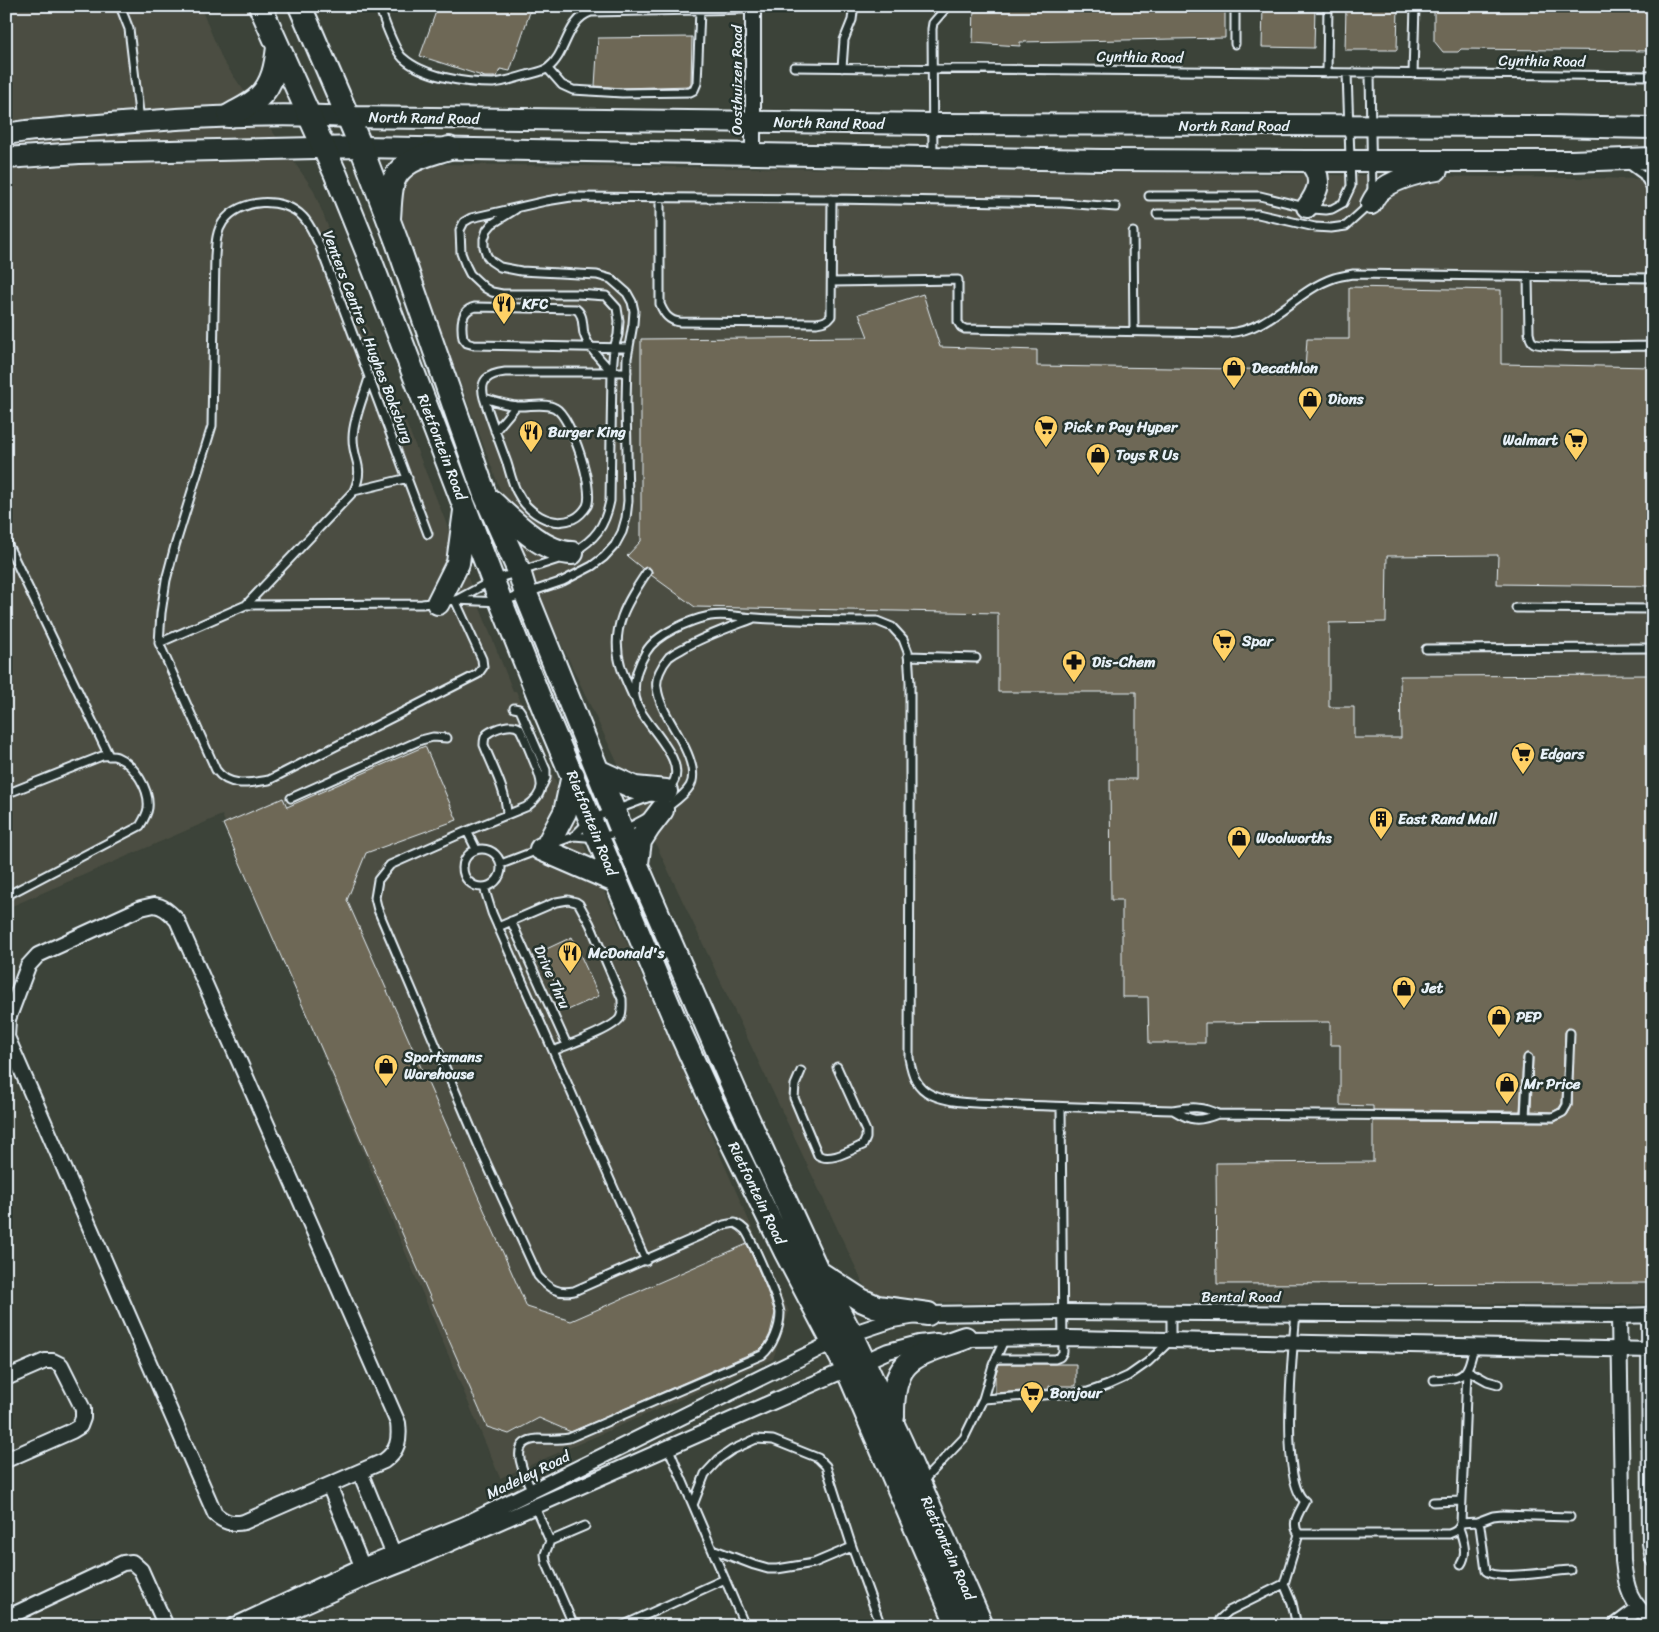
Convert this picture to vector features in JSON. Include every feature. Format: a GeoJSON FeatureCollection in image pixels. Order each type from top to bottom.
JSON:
{"type":"FeatureCollection","features":[{"type":"Feature","properties":{"kind":"main road","name":"Rietfontein Road"},"geometry":{"type":"LineString","coordinates":[[260,6],[325,149],[368,254],[545,712],[712,1102],[786,1254],[842,1338]]}},
{"type":"Feature","properties":{"kind":"main road","name":"Rietfontein Road"},"geometry":{"type":"LineString","coordinates":[[300,6],[348,116],[397,242],[485,495],[519,571],[526,594],[622,831],[735,1091],[818,1272],[842,1338],[855,1365],[958,1626]]}},
{"type":"Feature","properties":{"kind":"main road"},"geometry":{"type":"LineString","coordinates":[[229,116],[259,98],[270,84],[277,61],[278,47]]}},
{"type":"Feature","properties":{"kind":"main road","name":"North Rand Road"},"geometry":{"type":"LineString","coordinates":[[6,134],[181,118],[309,115],[934,124],[1653,128]]}},
{"type":"Feature","properties":{"kind":"main road","name":"North Rand Road"},"geometry":{"type":"LineString","coordinates":[[6,158],[79,153],[360,147],[1308,162],[1571,161],[1653,158]]}},
{"type":"Feature","properties":{"kind":"main road"},"geometry":{"type":"LineString","coordinates":[[389,222],[392,184],[397,174],[409,162],[449,148]]}},
{"type":"Feature","properties":{"kind":"main road"},"geometry":{"type":"LineString","coordinates":[[1370,204],[1379,191],[1397,180],[1420,172],[1514,161]]}},
{"type":"Feature","properties":{"kind":"main road"},"geometry":{"type":"LineString","coordinates":[[1307,207],[1317,191],[1318,185],[1316,169],[1308,162]]}},
{"type":"Feature","properties":{"kind":"main road"},"geometry":{"type":"LineString","coordinates":[[485,495],[527,534],[550,547],[572,553]]}},
{"type":"Feature","properties":{"kind":"main road"},"geometry":{"type":"LineString","coordinates":[[446,601],[458,562],[465,509]]}},
{"type":"Feature","properties":{"kind":"main road"},"geometry":{"type":"LineString","coordinates":[[598,771],[664,800],[640,841],[637,863]]}},
{"type":"Feature","properties":{"kind":"main road"},"geometry":{"type":"LineString","coordinates":[[573,776],[565,812],[544,848],[616,881]]}},
{"type":"Feature","properties":{"kind":"main road"},"geometry":{"type":"LineString","coordinates":[[818,1272],[861,1300],[877,1308],[928,1314]]}},
{"type":"Feature","properties":{"kind":"main road"},"geometry":{"type":"LineString","coordinates":[[893,1423],[894,1389],[900,1372],[908,1362],[922,1354],[965,1338]]}},
{"type":"Feature","properties":{"kind":"main road","name":"Rietfontein Road"},"geometry":{"type":"LineString","coordinates":[[855,1365],[893,1423],[982,1626]]}},
{"type":"Feature","properties":{"kind":"street","name":"Oosthuizen Road"},"geometry":{"type":"LineString","coordinates":[[753,8],[753,153]]}},
{"type":"Feature","properties":{"kind":"street"},"geometry":{"type":"LineString","coordinates":[[154,905],[160,906],[177,920],[398,1423],[399,1441],[392,1455],[384,1461],[360,1472],[244,1522],[225,1522],[215,1514],[10,1045],[7,1028],[8,1019],[28,966],[38,954],[140,908],[154,905]]}},
{"type":"Feature","properties":{"kind":"street","name":"Bental Road"},"geometry":{"type":"LineString","coordinates":[[842,1338],[893,1320],[928,1314],[1063,1312],[1619,1316],[1651,1314]]}},
{"type":"Feature","properties":{"kind":"street"},"geometry":{"type":"LineString","coordinates":[[1651,1314],[1650,1543],[1653,1559]]}},
{"type":"Feature","properties":{"kind":"street"},"geometry":{"type":"LineString","coordinates":[[1619,1316],[1618,1350],[1625,1582],[1632,1600],[1653,1620]]}},
{"type":"Feature","properties":{"kind":"street","name":"Madeley Road"},"geometry":{"type":"LineString","coordinates":[[233,1626],[365,1572],[398,1566],[533,1499],[842,1338]]}},
{"type":"Feature","properties":{"kind":"street"},"geometry":{"type":"LineString","coordinates":[[855,1365],[888,1350],[919,1343],[965,1338],[1062,1338],[1651,1350]]}},
{"type":"Feature","properties":{"kind":"street"},"geometry":{"type":"LineString","coordinates":[[6,1378],[45,1361],[53,1361],[61,1365],[82,1409],[83,1418],[80,1426],[72,1431],[6,1460]]}},
{"type":"Feature","properties":{"kind":"street","name":"Madeley Road"},"geometry":{"type":"LineString","coordinates":[[258,1626],[365,1572],[392,1552],[668,1447],[855,1365]]}},
{"type":"Feature","properties":{"kind":"street"},"geometry":{"type":"LineString","coordinates":[[360,1472],[398,1566]]}},
{"type":"Feature","properties":{"kind":"street"},"geometry":{"type":"LineString","coordinates":[[329,1486],[365,1572]]}},
{"type":"Feature","properties":{"kind":"street"},"geometry":{"type":"LineString","coordinates":[[6,1618],[123,1563],[132,1562],[140,1570],[166,1626]]}},
{"type":"Feature","properties":{"kind":"street"},"geometry":{"type":"LineString","coordinates":[[1614,1626],[1639,1608]]}},
{"type":"Feature","properties":{"kind":"lane"},"geometry":{"type":"LineString","coordinates":[[120,6],[129,29],[140,121]]}},
{"type":"Feature","properties":{"kind":"lane"},"geometry":{"type":"LineString","coordinates":[[380,6],[382,17],[402,57],[424,72],[471,82],[495,83],[548,69],[557,59],[574,24],[583,14],[600,11],[753,8]]}},
{"type":"Feature","properties":{"kind":"lane"},"geometry":{"type":"LineString","coordinates":[[1235,6],[1235,44]]}},
{"type":"Feature","properties":{"kind":"lane"},"geometry":{"type":"LineString","coordinates":[[1327,73],[1328,6]]}},
{"type":"Feature","properties":{"kind":"lane"},"geometry":{"type":"LineString","coordinates":[[1413,74],[1415,6]]}},
{"type":"Feature","properties":{"kind":"lane"},"geometry":{"type":"LineString","coordinates":[[934,157],[932,29],[933,23],[946,8]]}},
{"type":"Feature","properties":{"kind":"lane"},"geometry":{"type":"LineString","coordinates":[[548,69],[562,85],[573,90],[622,93],[690,92],[694,90],[697,84],[700,10]]}},
{"type":"Feature","properties":{"kind":"lane"},"geometry":{"type":"LineString","coordinates":[[842,68],[844,40],[853,12]]}},
{"type":"Feature","properties":{"kind":"lane","name":"Cynthia Road"},"geometry":{"type":"LineString","coordinates":[[794,67],[1653,76]]}},
{"type":"Feature","properties":{"kind":"lane"},"geometry":{"type":"LineString","coordinates":[[1149,196],[1260,196],[1326,210],[1343,203],[1351,186],[1347,73]]}},
{"type":"Feature","properties":{"kind":"lane"},"geometry":{"type":"LineString","coordinates":[[1157,214],[1258,214],[1314,226],[1331,228],[1346,226],[1370,204],[1373,188],[1370,74]]}},
{"type":"Feature","properties":{"kind":"lane"},"geometry":{"type":"LineString","coordinates":[[1614,159],[1630,165],[1643,175],[1653,191]]}},
{"type":"Feature","properties":{"kind":"lane"},"geometry":{"type":"LineString","coordinates":[[660,197],[660,304],[663,312],[674,322],[823,322],[831,316],[832,198]]}},
{"type":"Feature","properties":{"kind":"lane"},"geometry":{"type":"LineString","coordinates":[[446,601],[493,580],[561,558],[586,545],[597,534],[608,511],[610,501],[612,372],[614,348],[619,329],[617,308],[606,296],[502,294],[485,288],[470,274],[461,253],[460,230],[464,222],[484,214],[546,201],[571,198],[832,198],[1064,203],[1116,207]]}},
{"type":"Feature","properties":{"kind":"lane","name":"Venters Centre - Hughes Boksburg"},"geometry":{"type":"LineString","coordinates":[[159,643],[166,580],[212,426],[215,256],[218,232],[224,221],[233,212],[249,203],[290,206],[304,217],[319,244],[428,534]]}},
{"type":"Feature","properties":{"kind":"lane"},"geometry":{"type":"LineString","coordinates":[[246,605],[422,604],[446,601],[501,602],[563,581],[604,558],[615,544],[622,532],[628,501],[627,372],[628,348],[634,311],[627,293],[611,279],[597,276],[514,270],[500,267],[487,256],[484,248],[484,239],[487,230],[492,224],[516,208]]}},
{"type":"Feature","properties":{"kind":"lane"},"geometry":{"type":"LineString","coordinates":[[1133,232],[1134,331]]}},
{"type":"Feature","properties":{"kind":"lane"},"geometry":{"type":"LineString","coordinates":[[832,282],[958,280],[958,322],[965,329],[1228,333],[1241,332],[1253,328],[1324,282],[1335,277],[1353,274],[1653,278]]}},
{"type":"Feature","properties":{"kind":"lane"},"geometry":{"type":"LineString","coordinates":[[1528,277],[1529,333],[1530,339],[1534,344],[1653,346]]}},
{"type":"Feature","properties":{"kind":"lane"},"geometry":{"type":"LineString","coordinates":[[612,372],[590,347],[584,333],[582,316],[576,308],[475,307],[469,308],[464,312],[462,318],[463,338],[468,343],[474,344],[590,347],[614,348],[628,348]]}},
{"type":"Feature","properties":{"kind":"lane"},"geometry":{"type":"LineString","coordinates":[[484,398],[516,406],[551,406],[562,412],[567,421],[587,480],[589,494],[587,506],[577,517],[567,521],[556,522],[543,519],[534,512],[517,492],[484,398],[482,385],[485,380],[496,374],[627,372]]}},
{"type":"Feature","properties":{"kind":"lane"},"geometry":{"type":"LineString","coordinates":[[369,378],[354,430],[354,448],[360,471],[359,480],[354,491],[246,605],[159,643],[216,770],[225,780],[234,783],[269,780],[478,674],[483,667],[482,659],[446,601]]}},
{"type":"Feature","properties":{"kind":"lane"},"geometry":{"type":"LineString","coordinates":[[495,430],[516,406]]}},
{"type":"Feature","properties":{"kind":"lane"},"geometry":{"type":"LineString","coordinates":[[354,491],[408,478]]}},
{"type":"Feature","properties":{"kind":"lane"},"geometry":{"type":"LineString","coordinates":[[6,541],[109,756]]}},
{"type":"Feature","properties":{"kind":"lane"},"geometry":{"type":"LineString","coordinates":[[574,836],[595,828],[622,831],[664,800],[674,779],[675,768],[672,758],[638,706],[621,667],[617,636],[620,620],[628,601],[647,572]]}},
{"type":"Feature","properties":{"kind":"lane"},"geometry":{"type":"LineString","coordinates":[[1516,608],[1653,609]]}},
{"type":"Feature","properties":{"kind":"lane"},"geometry":{"type":"LineString","coordinates":[[638,706],[635,687],[636,674],[646,650],[667,632],[711,616],[877,621],[892,626],[903,639],[908,652],[910,802],[909,1058],[911,1072],[919,1086],[931,1095],[947,1100],[1061,1108],[1173,1110],[1207,1108],[1218,1114]]}},
{"type":"Feature","properties":{"kind":"lane"},"geometry":{"type":"LineString","coordinates":[[502,864],[595,828],[614,810],[680,798],[691,785],[693,771],[690,758],[666,714],[656,688],[662,668],[670,656],[696,640],[755,618]]}},
{"type":"Feature","properties":{"kind":"lane"},"geometry":{"type":"LineString","coordinates":[[1426,649],[1653,648]]}},
{"type":"Feature","properties":{"kind":"lane"},"geometry":{"type":"LineString","coordinates":[[908,656],[976,658]]}},
{"type":"Feature","properties":{"kind":"lane"},"geometry":{"type":"LineString","coordinates":[[514,708],[519,709],[521,712],[546,770],[546,778],[539,794],[526,808],[466,831],[390,865],[378,880],[375,898],[382,919],[480,1149],[538,1276],[545,1285],[555,1291],[574,1291],[646,1261],[724,1225],[735,1223],[745,1230],[752,1241],[780,1306],[778,1325],[770,1347],[762,1355],[569,1438],[530,1440],[520,1447],[520,1463],[550,1541],[545,1558],[574,1626]]}},
{"type":"Feature","properties":{"kind":"lane"},"geometry":{"type":"LineString","coordinates":[[507,814],[503,791],[484,745],[487,734],[511,725],[520,729],[542,779],[541,788]]}},
{"type":"Feature","properties":{"kind":"lane"},"geometry":{"type":"LineString","coordinates":[[291,798],[421,740],[433,737],[447,738]]}},
{"type":"Feature","properties":{"kind":"lane"},"geometry":{"type":"LineString","coordinates":[[6,794],[102,756],[109,756],[117,757],[129,766],[141,781],[147,793],[148,808],[140,826],[6,896]]}},
{"type":"Feature","properties":{"kind":"lane"},"geometry":{"type":"LineString","coordinates":[[466,831],[476,849]]}},
{"type":"Feature","properties":{"kind":"lane"},"geometry":{"type":"LineString","coordinates":[[482,848],[495,853],[502,864],[499,877],[495,882],[484,887],[478,887],[468,881],[463,869],[466,858],[476,849],[482,848]]}},
{"type":"Feature","properties":{"kind":"lane"},"geometry":{"type":"LineString","coordinates":[[484,887],[498,927],[646,1261]]}},
{"type":"Feature","properties":{"kind":"lane"},"geometry":{"type":"LineString","coordinates":[[498,927],[556,902],[568,900],[579,904],[590,924],[622,999],[620,1017],[606,1029],[553,1051]]}},
{"type":"Feature","properties":{"kind":"lane","name":"Drive Thru"},"geometry":{"type":"LineString","coordinates":[[511,921],[567,1045]]}},
{"type":"Feature","properties":{"kind":"lane"},"geometry":{"type":"LineString","coordinates":[[1173,1110],[1187,1119],[1206,1118],[1218,1114],[1553,1117],[1563,1112],[1567,1105],[1570,1033]]}},
{"type":"Feature","properties":{"kind":"lane"},"geometry":{"type":"LineString","coordinates":[[1525,1117],[1528,1058]]}},
{"type":"Feature","properties":{"kind":"lane"},"geometry":{"type":"LineString","coordinates":[[801,1071],[795,1086],[794,1098],[818,1155],[821,1158],[829,1158],[863,1145],[866,1138],[866,1131],[837,1067]]}},
{"type":"Feature","properties":{"kind":"lane"},"geometry":{"type":"LineString","coordinates":[[996,1359],[1056,1359],[1060,1357],[1062,1352],[1061,1108]]}},
{"type":"Feature","properties":{"kind":"lane"},"geometry":{"type":"LineString","coordinates":[[983,1399],[1088,1392],[1108,1386],[1128,1376],[1148,1362],[1171,1340],[1171,1312]]}},
{"type":"Feature","properties":{"kind":"lane"},"geometry":{"type":"LineString","coordinates":[[1296,1313],[1290,1380],[1289,1432],[1294,1478],[1302,1500],[1305,1501],[1295,1519],[1295,1528],[1299,1534]]}},
{"type":"Feature","properties":{"kind":"lane"},"geometry":{"type":"LineString","coordinates":[[920,1484],[964,1438],[983,1399],[1005,1338]]}},
{"type":"Feature","properties":{"kind":"lane"},"geometry":{"type":"LineString","coordinates":[[1461,1564],[1464,1560],[1464,1547],[1460,1526],[1467,1370],[1474,1346]]}},
{"type":"Feature","properties":{"kind":"lane"},"geometry":{"type":"LineString","coordinates":[[1434,1380],[1458,1377],[1467,1370]]}},
{"type":"Feature","properties":{"kind":"lane"},"geometry":{"type":"LineString","coordinates":[[1467,1370],[1498,1384]]}},
{"type":"Feature","properties":{"kind":"lane"},"geometry":{"type":"LineString","coordinates":[[693,1504],[706,1474],[719,1459],[732,1450],[756,1439],[773,1440],[823,1461],[881,1626]]}},
{"type":"Feature","properties":{"kind":"lane"},"geometry":{"type":"LineString","coordinates":[[668,1447],[745,1626]]}},
{"type":"Feature","properties":{"kind":"lane"},"geometry":{"type":"LineString","coordinates":[[1433,1502],[1461,1501]]}},
{"type":"Feature","properties":{"kind":"lane"},"geometry":{"type":"LineString","coordinates":[[1299,1534],[1449,1534],[1460,1526],[1493,1516],[1570,1517]]}},
{"type":"Feature","properties":{"kind":"lane"},"geometry":{"type":"LineString","coordinates":[[1477,1522],[1480,1526],[1486,1572],[1488,1574],[1504,1576],[1570,1570]]}},
{"type":"Feature","properties":{"kind":"lane"},"geometry":{"type":"LineString","coordinates":[[550,1541],[585,1526]]}},
{"type":"Feature","properties":{"kind":"lane"},"geometry":{"type":"LineString","coordinates":[[1296,1626],[1292,1604],[1284,1584],[1299,1534]]}},
{"type":"Feature","properties":{"kind":"lane"},"geometry":{"type":"LineString","coordinates":[[712,1549],[754,1565],[768,1569],[777,1569],[814,1563],[852,1547]]}},
{"type":"Feature","properties":{"kind":"lane"},"geometry":{"type":"LineString","coordinates":[[622,1626],[725,1579]]}},
{"type":"Feature","properties":{"kind":"lane"},"geometry":{"type":"LineString","coordinates":[[1218,1625],[1220,1618],[1229,1611],[1284,1584]]}},
{"type":"Feature","properties":{"kind":"shaded area"},"geometry":{"type":"Polygon","coordinates":[[[6,6],[200,6],[223,61],[313,189],[513,691],[516,691],[789,1312],[773,1359],[500,1478],[222,815],[12,906],[6,920],[6,6]]]}},
{"type":"Feature","properties":{"kind":"shaded area"},"geometry":{"type":"Polygon","coordinates":[[[429,164],[1653,179],[1653,1304],[872,1302],[542,603],[396,209],[403,176],[429,164]]]}},
{"type":"Feature","properties":{"kind":"building"},"geometry":{"type":"Polygon","coordinates":[[[438,6],[532,6],[510,71],[500,69],[497,77],[485,77],[420,56],[438,6]]]}},
{"type":"Feature","properties":{"kind":"building"},"geometry":{"type":"Polygon","coordinates":[[[974,6],[1225,6],[1225,38],[1020,42],[1020,46],[973,43],[974,6]]]}},
{"type":"Feature","properties":{"kind":"building"},"geometry":{"type":"Polygon","coordinates":[[[1263,6],[1315,6],[1314,48],[1262,47],[1263,6]]]}},
{"type":"Feature","properties":{"kind":"building"},"geometry":{"type":"Polygon","coordinates":[[[1346,6],[1398,6],[1397,50],[1345,50],[1346,6]]]}},
{"type":"Feature","properties":{"kind":"building"},"geometry":{"type":"Polygon","coordinates":[[[1434,6],[1491,6],[1491,10],[1590,10],[1590,6],[1653,6],[1653,51],[1461,49],[1458,52],[1443,52],[1434,41],[1434,6]]]}},
{"type":"Feature","properties":{"kind":"building"},"geometry":{"type":"Polygon","coordinates":[[[692,37],[690,86],[622,88],[595,86],[598,38],[692,37]]]}},
{"type":"Feature","properties":{"kind":"building"},"geometry":{"type":"Polygon","coordinates":[[[1349,287],[1501,290],[1501,364],[1653,367],[1653,586],[1497,584],[1498,555],[1387,556],[1386,622],[1329,623],[1329,707],[1354,707],[1354,738],[1401,738],[1400,676],[1652,675],[1653,1283],[1217,1284],[1216,1163],[1373,1162],[1373,1121],[1555,1122],[1567,1115],[1572,1106],[1574,1030],[1568,1028],[1565,1032],[1562,1103],[1559,1108],[1552,1112],[1531,1111],[1533,1058],[1529,1053],[1525,1054],[1523,1058],[1520,1111],[1373,1110],[1373,1106],[1340,1105],[1340,1045],[1330,1045],[1330,1022],[1205,1023],[1205,1043],[1149,1043],[1148,997],[1122,997],[1122,900],[1111,900],[1110,779],[1136,779],[1136,692],[998,692],[998,613],[695,607],[651,575],[650,568],[643,569],[627,556],[641,541],[641,339],[868,337],[859,314],[923,294],[940,347],[1037,350],[1037,366],[1305,370],[1307,339],[1349,339],[1349,287]]]}},
{"type":"Feature","properties":{"kind":"building"},"geometry":{"type":"Polygon","coordinates":[[[425,746],[457,820],[366,853],[347,900],[527,1307],[571,1321],[747,1244],[775,1313],[770,1334],[765,1344],[759,1350],[571,1432],[539,1418],[509,1434],[487,1427],[223,824],[283,798],[287,807],[425,746]]]}},
{"type":"Feature","properties":{"kind":"building","name":"McDonald's"},"geometry":{"type":"Polygon","coordinates":[[[572,937],[599,996],[568,1010],[540,952],[572,937]]]}},
{"type":"Feature","properties":{"kind":"building"},"geometry":{"type":"Polygon","coordinates":[[[999,1364],[1076,1364],[1076,1386],[1049,1386],[1049,1389],[995,1393],[995,1376],[999,1364]]]}},
{"type":"Feature","properties":{"kind":"place","name":"KFC"},"geometry":{"type":"Point","coordinates":[504,325]}},
{"type":"Feature","properties":{"kind":"place","name":"Decathlon"},"geometry":{"type":"Point","coordinates":[1234,389]}},
{"type":"Feature","properties":{"kind":"place","name":"Dions"},"geometry":{"type":"Point","coordinates":[1310,420]}},
{"type":"Feature","properties":{"kind":"place","name":"Pick n Pay Hyper"},"geometry":{"type":"Point","coordinates":[1046,448]}},
{"type":"Feature","properties":{"kind":"place","name":"Burger King"},"geometry":{"type":"Point","coordinates":[531,453]}},
{"type":"Feature","properties":{"kind":"place","name":"Walmart"},"geometry":{"type":"Point","coordinates":[1576,461]}},
{"type":"Feature","properties":{"kind":"place","name":"Toys R Us"},"geometry":{"type":"Point","coordinates":[1098,476]}},
{"type":"Feature","properties":{"kind":"place","name":"Spar"},"geometry":{"type":"Point","coordinates":[1224,662]}},
{"type":"Feature","properties":{"kind":"place","name":"Dis-Chem"},"geometry":{"type":"Point","coordinates":[1074,683]}},
{"type":"Feature","properties":{"kind":"place","name":"Edgars"},"geometry":{"type":"Point","coordinates":[1523,775]}},
{"type":"Feature","properties":{"kind":"place","name":"East Rand Mall"},"geometry":{"type":"Point","coordinates":[1381,840]}},
{"type":"Feature","properties":{"kind":"place","name":"Woolworths"},"geometry":{"type":"Point","coordinates":[1239,859]}},
{"type":"Feature","properties":{"kind":"place","name":"McDonald's"},"geometry":{"type":"Point","coordinates":[570,974]}},
{"type":"Feature","properties":{"kind":"place","name":"Jet"},"geometry":{"type":"Point","coordinates":[1404,1009]}},
{"type":"Feature","properties":{"kind":"place","name":"PEP"},"geometry":{"type":"Point","coordinates":[1499,1038]}},
{"type":"Feature","properties":{"kind":"place","name":"Sportsmans Warehouse"},"geometry":{"type":"Point","coordinates":[386,1087]}},
{"type":"Feature","properties":{"kind":"place","name":"Mr Price"},"geometry":{"type":"Point","coordinates":[1507,1105]}},
{"type":"Feature","properties":{"kind":"place","name":"Bonjour"},"geometry":{"type":"Point","coordinates":[1032,1414]}}]}
